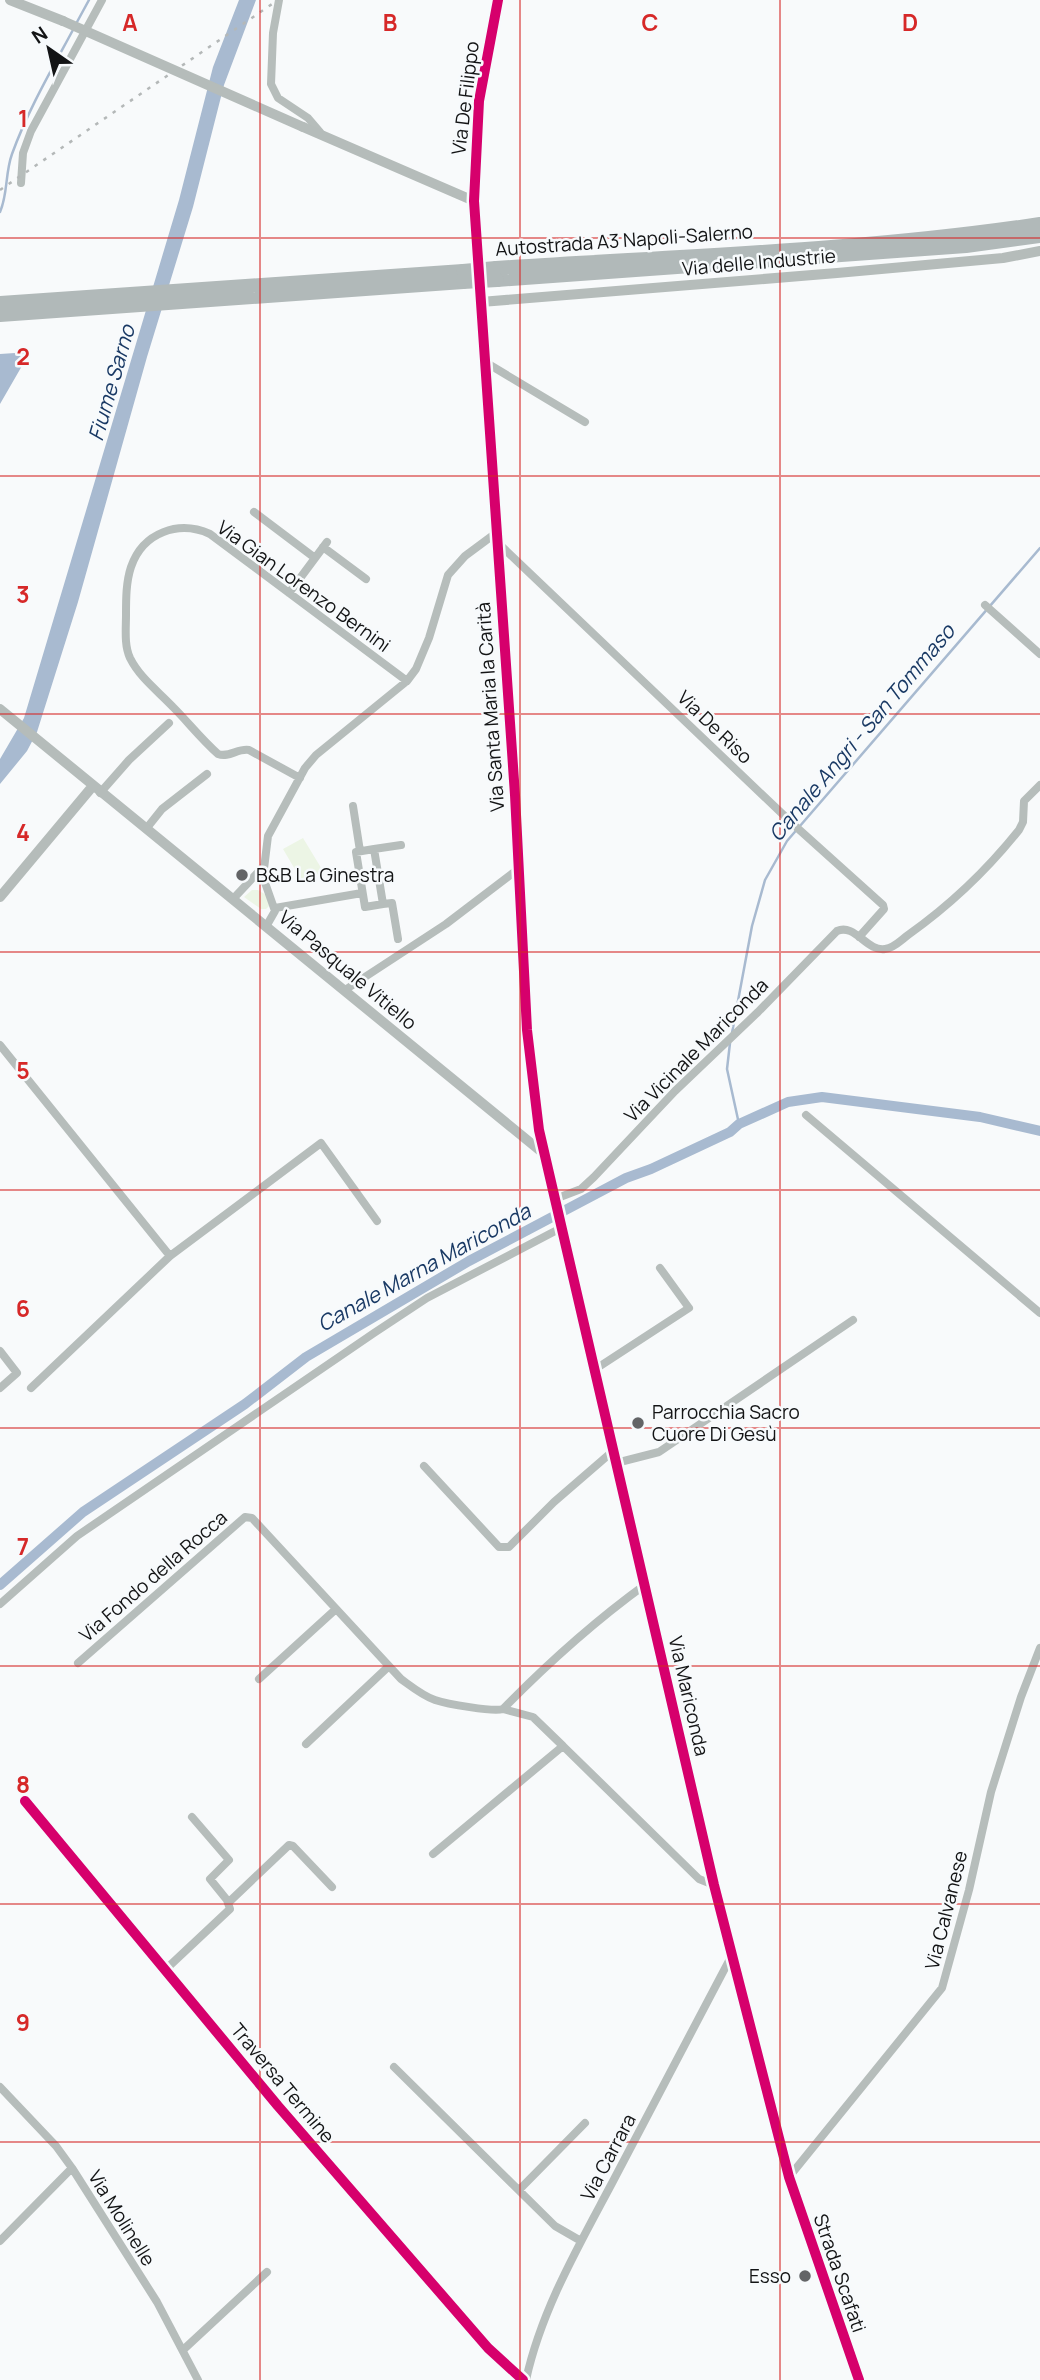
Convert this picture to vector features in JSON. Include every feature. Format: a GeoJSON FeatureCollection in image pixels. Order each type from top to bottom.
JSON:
{"type":"FeatureCollection","features":[{"type":"Feature","properties":{"kind":"highway","name":"Autostrada A3 Napoli-Salerno"},"geometry":{"type":"LineString","coordinates":[[496,274],[873,242],[1040,224]]}},
{"type":"Feature","properties":{"kind":"highway","name":"Autostrada A3 Napoli-Salerno"},"geometry":{"type":"LineString","coordinates":[[0,303],[127,299],[967,246],[1040,236]]}},
{"type":"Feature","properties":{"kind":"highway","name":"Autostrada A3 Napoli-Salerno"},"geometry":{"type":"LineString","coordinates":[[0,315],[127,299]]}},
{"type":"Feature","properties":{"kind":"street"},"geometry":{"type":"LineString","coordinates":[[10,0],[474,201]]}},
{"type":"Feature","properties":{"kind":"street"},"geometry":{"type":"LineString","coordinates":[[21,183],[23,153],[32,131],[102,0]]}},
{"type":"Feature","properties":{"kind":"street"},"geometry":{"type":"LineString","coordinates":[[279,0],[273,33],[271,84],[278,98],[308,118],[322,135]]}},
{"type":"Feature","properties":{"kind":"street","name":"Via De Filippo"},"geometry":{"type":"LineString","coordinates":[[474,201],[479,101],[498,0]]}},
{"type":"Feature","properties":{"kind":"street","name":"Via Santa Maria la Carità"},"geometry":{"type":"LineString","coordinates":[[474,201],[530,1054],[543,1153],[561,1225]]}},
{"type":"Feature","properties":{"kind":"street","name":"Via delle Industrie"},"geometry":{"type":"LineString","coordinates":[[481,302],[824,275],[1003,258],[1040,251]]}},
{"type":"Feature","properties":{"kind":"street"},"geometry":{"type":"LineString","coordinates":[[485,362],[584,422]]}},
{"type":"Feature","properties":{"kind":"street"},"geometry":{"type":"LineString","coordinates":[[254,512],[315,558]]}},
{"type":"Feature","properties":{"kind":"street","name":"Via Gian Lorenzo Bernini"},"geometry":{"type":"LineString","coordinates":[[300,778],[249,750],[218,754],[141,675],[129,654],[126,602],[131,568],[147,542],[163,531],[193,528],[210,534],[407,681]]}},
{"type":"Feature","properties":{"kind":"street"},"geometry":{"type":"LineString","coordinates":[[267,925],[275,908],[267,891],[262,868],[268,836],[300,778],[316,755],[407,681],[416,669],[429,638],[448,575],[465,556],[496,537]]}},
{"type":"Feature","properties":{"kind":"street","name":"Via De Riso"},"geometry":{"type":"LineString","coordinates":[[496,537],[798,828],[883,905],[881,914],[859,937]]}},
{"type":"Feature","properties":{"kind":"street"},"geometry":{"type":"LineString","coordinates":[[289,593],[325,545],[366,579]]}},
{"type":"Feature","properties":{"kind":"street"},"geometry":{"type":"LineString","coordinates":[[988,608],[1040,654]]}},
{"type":"Feature","properties":{"kind":"street","name":"Via Pasquale Vitiello"},"geometry":{"type":"LineString","coordinates":[[0,709],[543,1153]]}},
{"type":"Feature","properties":{"kind":"street"},"geometry":{"type":"LineString","coordinates":[[0,897],[96,790],[169,723]]}},
{"type":"Feature","properties":{"kind":"street"},"geometry":{"type":"LineString","coordinates":[[146,829],[162,809],[207,774]]}},
{"type":"Feature","properties":{"kind":"street"},"geometry":{"type":"LineString","coordinates":[[859,937],[878,949],[888,949],[937,914],[1019,831],[1023,822],[1024,801],[1040,785]]}},
{"type":"Feature","properties":{"kind":"street"},"geometry":{"type":"LineString","coordinates":[[353,806],[360,851]]}},
{"type":"Feature","properties":{"kind":"street"},"geometry":{"type":"LineString","coordinates":[[398,939],[392,903],[365,907],[356,852],[401,845]]}},
{"type":"Feature","properties":{"kind":"street"},"geometry":{"type":"LineString","coordinates":[[374,849],[383,904]]}},
{"type":"Feature","properties":{"kind":"street"},"geometry":{"type":"LineString","coordinates":[[233,899],[262,868]]}},
{"type":"Feature","properties":{"kind":"street"},"geometry":{"type":"LineString","coordinates":[[345,990],[446,924],[517,870]]}},
{"type":"Feature","properties":{"kind":"street"},"geometry":{"type":"LineString","coordinates":[[244,889],[257,886],[267,891]]}},
{"type":"Feature","properties":{"kind":"street"},"geometry":{"type":"LineString","coordinates":[[275,908],[362,893]]}},
{"type":"Feature","properties":{"kind":"street","name":"Via Vicinale Mariconda"},"geometry":{"type":"LineString","coordinates":[[556,1204],[581,1189],[594,1177],[675,1091],[837,931],[848,930],[859,937]]}},
{"type":"Feature","properties":{"kind":"street"},"geometry":{"type":"LineString","coordinates":[[0,1045],[170,1256]]}},
{"type":"Feature","properties":{"kind":"street"},"geometry":{"type":"LineString","coordinates":[[806,1115],[1040,1312]]}},
{"type":"Feature","properties":{"kind":"street"},"geometry":{"type":"LineString","coordinates":[[31,1388],[170,1256],[321,1143],[377,1222]]}},
{"type":"Feature","properties":{"kind":"street"},"geometry":{"type":"LineString","coordinates":[[0,1604],[77,1536],[374,1333],[427,1298],[561,1225]]}},
{"type":"Feature","properties":{"kind":"street","name":"Via Mariconda"},"geometry":{"type":"LineString","coordinates":[[561,1225],[714,1885],[789,2177]]}},
{"type":"Feature","properties":{"kind":"street"},"geometry":{"type":"LineString","coordinates":[[594,1370],[689,1308],[660,1268]]}},
{"type":"Feature","properties":{"kind":"street"},"geometry":{"type":"LineString","coordinates":[[616,1464],[659,1452],[853,1320]]}},
{"type":"Feature","properties":{"kind":"street"},"geometry":{"type":"LineString","coordinates":[[0,1351],[17,1373],[0,1388]]}},
{"type":"Feature","properties":{"kind":"street"},"geometry":{"type":"LineString","coordinates":[[424,1466],[499,1547],[505,1548],[613,1451]]}},
{"type":"Feature","properties":{"kind":"street","name":"Via Fondo della Rocca"},"geometry":{"type":"LineString","coordinates":[[78,1663],[245,1517],[252,1518],[401,1679],[436,1701],[486,1710],[503,1709],[533,1717],[699,1879],[714,1885]]}},
{"type":"Feature","properties":{"kind":"street"},"geometry":{"type":"LineString","coordinates":[[503,1709],[611,1610],[646,1584]]}},
{"type":"Feature","properties":{"kind":"street"},"geometry":{"type":"LineString","coordinates":[[259,1679],[336,1609]]}},
{"type":"Feature","properties":{"kind":"street","name":"Via Calvanese"},"geometry":{"type":"LineString","coordinates":[[789,2177],[942,1988],[969,1890],[991,1792],[1021,1697],[1040,1648]]}},
{"type":"Feature","properties":{"kind":"street"},"geometry":{"type":"LineString","coordinates":[[306,1744],[389,1665]]}},
{"type":"Feature","properties":{"kind":"street"},"geometry":{"type":"LineString","coordinates":[[433,1854],[563,1746]]}},
{"type":"Feature","properties":{"kind":"street","name":"Traversa Termine"},"geometry":{"type":"LineString","coordinates":[[25,1801],[278,2106],[488,2348],[525,2380]]}},
{"type":"Feature","properties":{"kind":"street"},"geometry":{"type":"LineString","coordinates":[[164,1970],[230,1909],[210,1879],[229,1860],[192,1817]]}},
{"type":"Feature","properties":{"kind":"street"},"geometry":{"type":"LineString","coordinates":[[228,1903],[289,1845],[332,1886]]}},
{"type":"Feature","properties":{"kind":"street","name":"Via Carrara"},"geometry":{"type":"LineString","coordinates":[[525,2380],[531,2355],[545,2320],[582,2241],[732,1955]]}},
{"type":"Feature","properties":{"kind":"street"},"geometry":{"type":"LineString","coordinates":[[394,2067],[555,2226],[582,2241]]}},
{"type":"Feature","properties":{"kind":"street","name":"Via Molinelle"},"geometry":{"type":"LineString","coordinates":[[0,2087],[72,2168],[157,2302],[198,2380]]}},
{"type":"Feature","properties":{"kind":"street"},"geometry":{"type":"LineString","coordinates":[[519,2190],[585,2123]]}},
{"type":"Feature","properties":{"kind":"street"},"geometry":{"type":"LineString","coordinates":[[0,2241],[72,2168]]}},
{"type":"Feature","properties":{"kind":"street","name":"Strada Scafati"},"geometry":{"type":"LineString","coordinates":[[789,2177],[859,2380]]}},
{"type":"Feature","properties":{"kind":"street"},"geometry":{"type":"LineString","coordinates":[[183,2350],[267,2272]]}},
{"type":"Feature","properties":{"kind":"green space"},"geometry":{"type":"Polygon","coordinates":[[[303,838],[323,871],[303,883],[283,849],[303,838]]]}},
{"type":"Feature","properties":{"kind":"green space"},"geometry":{"type":"Polygon","coordinates":[[[252,890],[266,895],[269,906],[266,909],[261,909],[244,897],[252,890]]]}},
{"type":"Feature","properties":{"kind":"water","name":"Fiume Sarno"},"geometry":{"type":"Polygon","coordinates":[[[239,0],[256,0],[224,85],[193,207],[147,357],[78,602],[37,732],[27,751],[0,784],[0,759],[24,718],[179,200],[213,67],[239,0]]]}},
{"type":"Feature","properties":{"kind":"water"},"geometry":{"type":"Polygon","coordinates":[[[30,352],[0,404],[0,354],[30,352]]]}},
{"type":"Feature","properties":{"kind":"waterway"},"geometry":{"type":"LineString","coordinates":[[77,22],[89,0]]}},
{"type":"Feature","properties":{"kind":"waterway"},"geometry":{"type":"LineString","coordinates":[[0,212],[10,161],[18,138],[74,28]]}},
{"type":"Feature","properties":{"kind":"waterway","name":"Canale Angri - San Tommaso"},"geometry":{"type":"LineString","coordinates":[[732,1033],[752,926],[765,880],[787,841],[1040,548]]}},
{"type":"Feature","properties":{"kind":"waterway","name":"Canale Angri - San Tommaso"},"geometry":{"type":"LineString","coordinates":[[730,1043],[727,1069],[739,1124]]}},
{"type":"Feature","properties":{"kind":"waterway","name":"Canale Marna Mariconda"},"geometry":{"type":"LineString","coordinates":[[0,1585],[83,1512],[245,1404],[306,1357],[469,1261],[626,1178],[730,1132],[739,1124],[788,1102],[822,1097],[980,1117],[1040,1131]]}},
{"type":"Feature","properties":{"kind":"railway"},"geometry":{"type":"LineString","coordinates":[[0,190],[278,0]]}},
{"type":"Feature","properties":{"kind":"cycle path"},"geometry":{"type":"LineString","coordinates":[[498,0],[479,101],[474,201],[515,795],[527,1030],[539,1130],[714,1885],[789,2177],[859,2380]]}},
{"type":"Feature","properties":{"kind":"cycle path"},"geometry":{"type":"LineString","coordinates":[[25,1801],[278,2106],[488,2348],[523,2380]]}},
{"type":"Feature","properties":{"kind":"place","name":"B&B La Ginestra"},"geometry":{"type":"Point","coordinates":[242,875]}},
{"type":"Feature","properties":{"kind":"place","name":"Parrocchia Sacro Cuore Di Gesù"},"geometry":{"type":"Point","coordinates":[638,1423]}},
{"type":"Feature","properties":{"kind":"place","name":"Esso"},"geometry":{"type":"Point","coordinates":[805,2276]}}]}
